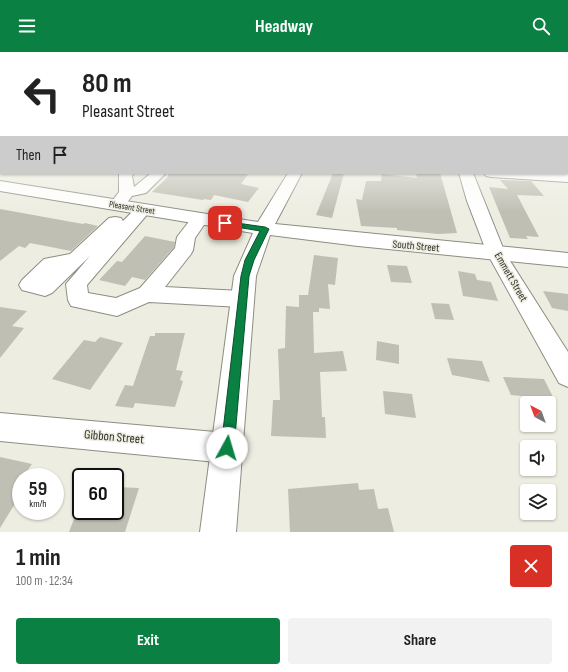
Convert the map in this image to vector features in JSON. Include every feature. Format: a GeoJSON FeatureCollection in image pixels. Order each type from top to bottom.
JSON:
{"type":"FeatureCollection","features":[{"type":"Feature","properties":{"kind":"main road"},"geometry":{"type":"LineString","coordinates":[[218,532],[241,299],[250,260],[294,174]]}},
{"type":"Feature","properties":{"kind":"main road","name":"Pleasant Street"},"geometry":{"type":"LineString","coordinates":[[0,186],[129,204],[200,219],[265,229]]}},
{"type":"Feature","properties":{"kind":"main road","name":"South Street"},"geometry":{"type":"LineString","coordinates":[[265,229],[358,240],[568,260]]}},
{"type":"Feature","properties":{"kind":"street"},"geometry":{"type":"LineString","coordinates":[[121,174],[129,204],[76,284],[79,300],[116,307],[147,294],[241,299]]}},
{"type":"Feature","properties":{"kind":"street"},"geometry":{"type":"LineString","coordinates":[[76,259],[158,174]]}},
{"type":"Feature","properties":{"kind":"street","name":"Emmett Street"},"geometry":{"type":"LineString","coordinates":[[466,174],[475,201],[496,253],[568,375]]}},
{"type":"Feature","properties":{"kind":"street"},"geometry":{"type":"LineString","coordinates":[[506,174],[568,178]]}},
{"type":"Feature","properties":{"kind":"street"},"geometry":{"type":"LineString","coordinates":[[147,294],[184,250],[186,237],[200,219]]}},
{"type":"Feature","properties":{"kind":"street","name":"Gibbon Street"},"geometry":{"type":"LineString","coordinates":[[0,427],[227,448]]}},
{"type":"Feature","properties":{"kind":"building"},"geometry":{"type":"Polygon","coordinates":[[[168,174],[248,174],[241,184],[259,188],[248,202],[214,195],[211,200],[203,200],[152,192],[168,177],[168,174]]]}},
{"type":"Feature","properties":{"kind":"building"},"geometry":{"type":"Polygon","coordinates":[[[333,174],[344,174],[332,218],[316,215],[333,174]]]}},
{"type":"Feature","properties":{"kind":"building"},"geometry":{"type":"Polygon","coordinates":[[[382,174],[417,178],[416,174],[440,174],[457,233],[438,234],[397,230],[397,228],[361,226],[356,199],[362,200],[366,181],[381,181],[382,174]]]}},
{"type":"Feature","properties":{"kind":"building"},"geometry":{"type":"Polygon","coordinates":[[[500,180],[531,181],[544,196],[517,195],[539,237],[526,236],[528,239],[510,238],[489,187],[508,189],[500,180]]]}},
{"type":"Feature","properties":{"kind":"building"},"geometry":{"type":"Polygon","coordinates":[[[0,209],[98,226],[71,251],[30,243],[25,248],[19,246],[0,261],[0,209]]]}},
{"type":"Feature","properties":{"kind":"building"},"geometry":{"type":"Polygon","coordinates":[[[145,236],[175,242],[174,247],[145,280],[132,277],[125,286],[99,280],[117,261],[122,262],[145,236]]]}},
{"type":"Feature","properties":{"kind":"building"},"geometry":{"type":"Polygon","coordinates":[[[314,255],[338,258],[335,285],[328,284],[330,309],[319,308],[319,312],[313,312],[314,353],[343,351],[347,371],[320,372],[322,417],[325,417],[326,438],[271,436],[273,400],[280,400],[278,349],[285,348],[286,306],[299,307],[299,295],[308,295],[314,255]]]}},
{"type":"Feature","properties":{"kind":"building"},"geometry":{"type":"Polygon","coordinates":[[[387,265],[407,266],[412,283],[391,282],[387,265]]]}},
{"type":"Feature","properties":{"kind":"building"},"geometry":{"type":"Polygon","coordinates":[[[458,271],[475,274],[477,280],[491,282],[498,301],[463,296],[458,271]]]}},
{"type":"Feature","properties":{"kind":"building"},"geometry":{"type":"Polygon","coordinates":[[[543,291],[568,294],[568,311],[552,308],[543,291]]]}},
{"type":"Feature","properties":{"kind":"building"},"geometry":{"type":"Polygon","coordinates":[[[431,303],[449,304],[454,320],[435,319],[431,303]]]}},
{"type":"Feature","properties":{"kind":"building"},"geometry":{"type":"Polygon","coordinates":[[[0,307],[27,311],[12,326],[24,328],[0,358],[0,307]]]}},
{"type":"Feature","properties":{"kind":"building"},"geometry":{"type":"Polygon","coordinates":[[[155,333],[185,333],[176,370],[183,371],[180,380],[183,381],[175,407],[135,403],[133,408],[115,406],[125,385],[133,386],[150,336],[155,336],[155,333]]]}},
{"type":"Feature","properties":{"kind":"building"},"geometry":{"type":"Polygon","coordinates":[[[100,337],[123,343],[90,390],[52,379],[84,340],[95,342],[100,337]]]}},
{"type":"Feature","properties":{"kind":"building"},"geometry":{"type":"Polygon","coordinates":[[[377,341],[399,345],[399,364],[376,360],[377,341]]]}},
{"type":"Feature","properties":{"kind":"building"},"geometry":{"type":"Polygon","coordinates":[[[447,358],[482,361],[490,382],[452,375],[447,358]]]}},
{"type":"Feature","properties":{"kind":"building"},"geometry":{"type":"Polygon","coordinates":[[[503,377],[544,379],[552,396],[521,396],[511,395],[503,377]]]}},
{"type":"Feature","properties":{"kind":"building"},"geometry":{"type":"Polygon","coordinates":[[[383,391],[412,394],[416,418],[385,414],[383,391]]]}},
{"type":"Feature","properties":{"kind":"building"},"geometry":{"type":"Polygon","coordinates":[[[0,457],[32,464],[29,468],[12,468],[12,509],[0,528],[0,457]]]}},
{"type":"Feature","properties":{"kind":"building"},"geometry":{"type":"Polygon","coordinates":[[[358,483],[359,490],[374,489],[378,509],[388,508],[394,532],[290,532],[288,489],[358,483]]]}},
{"type":"Feature","properties":{"kind":"building"},"geometry":{"type":"Polygon","coordinates":[[[124,487],[139,488],[125,532],[69,532],[74,520],[124,520],[124,487]]]}},
{"type":"Feature","properties":{"kind":"route"},"geometry":{"type":"LineString","coordinates":[[225,223],[265,229],[250,260],[245,276],[241,299],[237,356],[227,448]]}}]}
